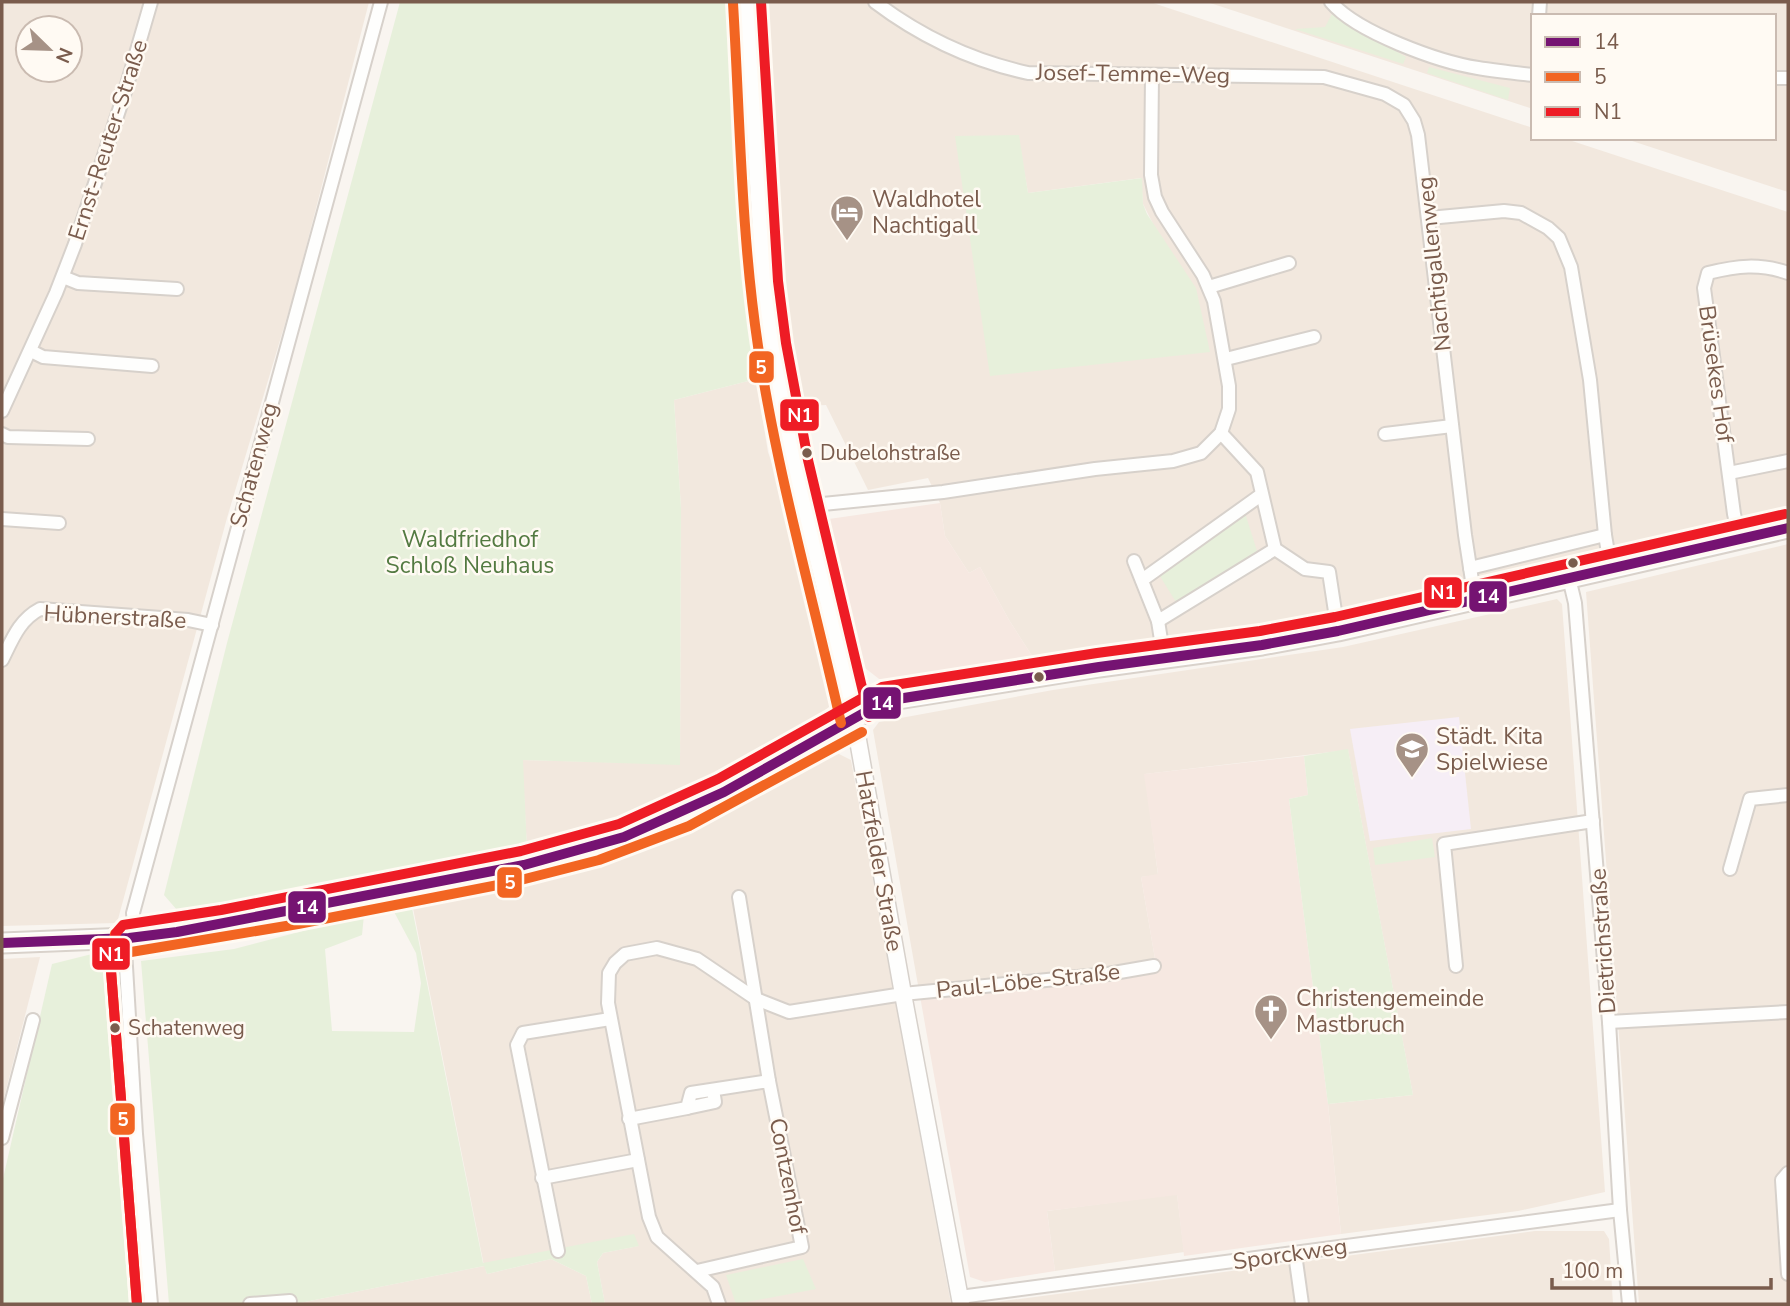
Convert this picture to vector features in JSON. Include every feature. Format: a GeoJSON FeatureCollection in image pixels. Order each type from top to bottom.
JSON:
{"type":"FeatureCollection","features":[{"type":"Feature","properties":{"kind":"main road"},"geometry":{"type":"LineString","coordinates":[[2,943],[129,938],[200,928],[529,864],[590,848],[660,822],[724,792],[885,701],[1338,631],[1788,528]]}},
{"type":"Feature","properties":{"kind":"street","name":"Ernst-Reuter-Straße"},"geometry":{"type":"LineString","coordinates":[[2,411],[63,277],[124,95],[150,2]]}},
{"type":"Feature","properties":{"kind":"street","name":"Schatenweg"},"geometry":{"type":"LineString","coordinates":[[151,1304],[124,957],[134,925],[133,913],[381,2]]}},
{"type":"Feature","properties":{"kind":"street","name":"Hatzfelder Straße"},"geometry":{"type":"LineString","coordinates":[[747,2],[764,282],[784,419],[855,720],[961,1301]]}},
{"type":"Feature","properties":{"kind":"street","name":"Josef-Temme-Weg"},"geometry":{"type":"LineString","coordinates":[[875,2],[897,19],[937,42],[1009,69],[1028,73],[1324,77],[1385,94],[1404,105]]}},
{"type":"Feature","properties":{"kind":"street"},"geometry":{"type":"LineString","coordinates":[[1331,2],[1335,8],[1373,32],[1418,50],[1478,68],[1531,75]]}},
{"type":"Feature","properties":{"kind":"street"},"geometry":{"type":"LineString","coordinates":[[803,506],[943,492],[1094,469],[1174,461],[1201,453],[1221,433],[1229,409],[1229,386],[1214,301],[1209,287],[1161,212],[1155,197],[1151,175],[1152,75]]}},
{"type":"Feature","properties":{"kind":"street","name":"Nachtigallenweg"},"geometry":{"type":"LineString","coordinates":[[1404,105],[1414,121],[1418,135],[1475,600]]}},
{"type":"Feature","properties":{"kind":"street"},"geometry":{"type":"LineString","coordinates":[[1429,218],[1504,211],[1521,213],[1548,228],[1559,238],[1571,267],[1590,380],[1605,535],[1611,570]]}},
{"type":"Feature","properties":{"kind":"street"},"geometry":{"type":"LineString","coordinates":[[1209,287],[1289,262]]}},
{"type":"Feature","properties":{"kind":"street","name":"Brüsekes Hof"},"geometry":{"type":"LineString","coordinates":[[1740,539],[1704,288],[1708,273],[1731,268],[1767,266],[1788,273]]}},
{"type":"Feature","properties":{"kind":"street"},"geometry":{"type":"LineString","coordinates":[[63,277],[78,283],[177,289]]}},
{"type":"Feature","properties":{"kind":"street"},"geometry":{"type":"LineString","coordinates":[[1226,359],[1314,337]]}},
{"type":"Feature","properties":{"kind":"street"},"geometry":{"type":"LineString","coordinates":[[31,351],[43,357],[152,366]]}},
{"type":"Feature","properties":{"kind":"street"},"geometry":{"type":"LineString","coordinates":[[1385,433],[1452,426]]}},
{"type":"Feature","properties":{"kind":"street"},"geometry":{"type":"LineString","coordinates":[[1221,433],[1257,472],[1275,549],[1305,569],[1329,572],[1338,631]]}},
{"type":"Feature","properties":{"kind":"street"},"geometry":{"type":"LineString","coordinates":[[2,434],[8,437],[88,439]]}},
{"type":"Feature","properties":{"kind":"street","name":"Brüsekes Hof"},"geometry":{"type":"LineString","coordinates":[[1729,474],[1788,461]]}},
{"type":"Feature","properties":{"kind":"street"},"geometry":{"type":"LineString","coordinates":[[1142,580],[1261,495]]}},
{"type":"Feature","properties":{"kind":"street"},"geometry":{"type":"LineString","coordinates":[[2,519],[59,523]]}},
{"type":"Feature","properties":{"kind":"street"},"geometry":{"type":"LineString","coordinates":[[1470,568],[1605,535]]}},
{"type":"Feature","properties":{"kind":"street"},"geometry":{"type":"LineString","coordinates":[[1158,621],[1275,549]]}},
{"type":"Feature","properties":{"kind":"street"},"geometry":{"type":"LineString","coordinates":[[1134,561],[1158,621],[1164,659]]}},
{"type":"Feature","properties":{"kind":"street","name":"Dietrichstraße"},"geometry":{"type":"LineString","coordinates":[[1569,578],[1575,603],[1629,1304]]}},
{"type":"Feature","properties":{"kind":"street","name":"Hübnerstraße"},"geometry":{"type":"LineString","coordinates":[[2,660],[19,626],[40,609],[188,620],[212,625]]}},
{"type":"Feature","properties":{"kind":"street"},"geometry":{"type":"LineString","coordinates":[[1730,869],[1750,799],[1788,795]]}},
{"type":"Feature","properties":{"kind":"street"},"geometry":{"type":"LineString","coordinates":[[1456,967],[1444,844],[1593,821]]}},
{"type":"Feature","properties":{"kind":"street","name":"Contzenhof"},"geometry":{"type":"LineString","coordinates":[[697,1271],[802,1247],[769,1081],[739,897]]}},
{"type":"Feature","properties":{"kind":"street","name":"Paul-Löbe-Straße"},"geometry":{"type":"LineString","coordinates":[[719,1304],[713,1287],[657,1237],[649,1217],[610,1018],[607,989],[609,973],[625,954],[657,948],[697,959],[756,999],[789,1012],[903,994],[1108,974],[1154,966]]}},
{"type":"Feature","properties":{"kind":"street"},"geometry":{"type":"LineString","coordinates":[[1609,1022],[1788,1012]]}},
{"type":"Feature","properties":{"kind":"street"},"geometry":{"type":"LineString","coordinates":[[558,1251],[517,1045],[523,1033],[610,1018]]}},
{"type":"Feature","properties":{"kind":"street"},"geometry":{"type":"LineString","coordinates":[[2,1138],[33,1020]]}},
{"type":"Feature","properties":{"kind":"street"},"geometry":{"type":"LineString","coordinates":[[629,1119],[687,1108],[691,1093],[769,1081]]}},
{"type":"Feature","properties":{"kind":"street"},"geometry":{"type":"LineString","coordinates":[[542,1178],[638,1160]]}},
{"type":"Feature","properties":{"kind":"street"},"geometry":{"type":"LineString","coordinates":[[1788,1173],[1782,1180],[1788,1274]]}},
{"type":"Feature","properties":{"kind":"street","name":"Sporckweg"},"geometry":{"type":"LineString","coordinates":[[961,1301],[1620,1210]]}},
{"type":"Feature","properties":{"kind":"street"},"geometry":{"type":"LineString","coordinates":[[1295,1254],[1302,1304]]}},
{"type":"Feature","properties":{"kind":"street"},"geometry":{"type":"LineString","coordinates":[[250,1304],[290,1301]]}},
{"type":"Feature","properties":{"kind":"shaded area"},"geometry":{"type":"Polygon","coordinates":[[[2,2],[369,2],[295,290],[227,518],[117,923],[2,926],[2,2]]]}},
{"type":"Feature","properties":{"kind":"shaded area"},"geometry":{"type":"Polygon","coordinates":[[[763,2],[1150,2],[1531,127],[1531,140],[1569,140],[1788,212],[1788,513],[1495,580],[1202,640],[1036,662],[980,567],[969,573],[945,536],[940,503],[928,478],[868,490],[826,405],[791,407],[772,280],[763,2]],[[1018,135],[990,376],[1155,228],[1143,204],[1141,178],[1028,193],[1018,135]]]}},
{"type":"Feature","properties":{"kind":"shaded area"},"geometry":{"type":"Polygon","coordinates":[[[1207,2],[1788,2],[1788,192],[1629,140],[1776,140],[1776,14],[1531,14],[1531,108],[1207,2]]]}},
{"type":"Feature","properties":{"kind":"shaded area"},"geometry":{"type":"Polygon","coordinates":[[[756,379],[768,452],[790,516],[833,695],[830,706],[809,724],[680,793],[551,845],[527,849],[522,760],[680,764],[681,508],[674,400],[756,379]]]}},
{"type":"Feature","properties":{"kind":"shaded area"},"geometry":{"type":"Polygon","coordinates":[[[940,503],[945,536],[969,573],[980,567],[1036,662],[883,682],[865,668],[829,519],[940,503]]]}},
{"type":"Feature","properties":{"kind":"shaded area"},"geometry":{"type":"Polygon","coordinates":[[[1788,544],[1788,1304],[1639,1304],[1586,592],[1788,544]]]}},
{"type":"Feature","properties":{"kind":"shaded area"},"geometry":{"type":"Polygon","coordinates":[[[1557,599],[1562,604],[1605,1192],[1518,1211],[1341,1234],[1328,1104],[1413,1095],[1348,750],[1145,774],[1158,875],[1141,877],[1155,959],[1104,968],[924,987],[918,985],[873,730],[879,722],[1053,690],[1343,647],[1557,599]]]}},
{"type":"Feature","properties":{"kind":"shaded area","name":"Städt. Kita Spielwiese"},"geometry":{"type":"Polygon","coordinates":[[[1459,717],[1471,829],[1370,841],[1350,729],[1459,717]]]}},
{"type":"Feature","properties":{"kind":"shaded area"},"geometry":{"type":"Polygon","coordinates":[[[839,754],[851,760],[951,1304],[605,1304],[597,1262],[603,1253],[638,1246],[484,1264],[487,1274],[551,1259],[586,1276],[592,1304],[295,1304],[484,1266],[412,903],[567,870],[659,840],[738,803],[827,755],[839,754]]]}},
{"type":"Feature","properties":{"kind":"shaded area"},"geometry":{"type":"Polygon","coordinates":[[[1304,756],[1308,795],[1289,799],[1328,1104],[1341,1234],[1184,1256],[1177,1195],[1047,1211],[1055,1271],[985,1282],[970,1277],[918,985],[924,987],[1104,968],[1155,959],[1141,877],[1158,874],[1144,774],[1304,756]]]}},
{"type":"Feature","properties":{"kind":"shaded area"},"geometry":{"type":"Polygon","coordinates":[[[40,957],[2,1106],[2,959],[40,957]]]}},
{"type":"Feature","properties":{"kind":"shaded area"},"geometry":{"type":"Polygon","coordinates":[[[1177,1194],[1184,1252],[1055,1271],[1047,1211],[1177,1194]]]}},
{"type":"Feature","properties":{"kind":"shaded area"},"geometry":{"type":"Polygon","coordinates":[[[1535,1231],[1604,1231],[1609,1239],[1613,1304],[981,1304],[1535,1231]]]}},
{"type":"Feature","properties":{"kind":"green space","name":"Waldfriedhof Schloß Neuhaus"},"geometry":{"type":"Polygon","coordinates":[[[400,2],[730,2],[744,281],[756,379],[674,400],[681,508],[680,765],[523,760],[527,849],[177,910],[164,895],[227,643],[400,2]]]}},
{"type":"Feature","properties":{"kind":"green space"},"geometry":{"type":"Polygon","coordinates":[[[1332,14],[1406,57],[1403,64],[1295,29],[1325,27],[1332,14]]]}},
{"type":"Feature","properties":{"kind":"green space"},"geometry":{"type":"Polygon","coordinates":[[[1429,67],[1510,88],[1508,100],[1427,73],[1429,67]]]}},
{"type":"Feature","properties":{"kind":"green space"},"geometry":{"type":"Polygon","coordinates":[[[1019,135],[1028,193],[1142,178],[1143,204],[1147,214],[1196,288],[1210,352],[990,376],[955,136],[1019,135]]]}},
{"type":"Feature","properties":{"kind":"green space"},"geometry":{"type":"Polygon","coordinates":[[[1245,513],[1257,551],[1176,602],[1158,573],[1245,513]]]}},
{"type":"Feature","properties":{"kind":"green space"},"geometry":{"type":"Polygon","coordinates":[[[1348,749],[1413,1095],[1328,1104],[1289,799],[1308,795],[1304,756],[1348,749]]]}},
{"type":"Feature","properties":{"kind":"green space"},"geometry":{"type":"Polygon","coordinates":[[[1432,838],[1435,857],[1375,865],[1373,848],[1432,838]]]}},
{"type":"Feature","properties":{"kind":"green space"},"geometry":{"type":"Polygon","coordinates":[[[411,903],[483,1263],[634,1234],[639,1246],[603,1253],[597,1262],[605,1304],[592,1304],[586,1276],[551,1259],[487,1274],[484,1266],[295,1304],[169,1304],[141,961],[234,949],[364,915],[362,935],[325,949],[332,1031],[414,1032],[421,983],[416,953],[392,908],[411,903]]]}},
{"type":"Feature","properties":{"kind":"green space"},"geometry":{"type":"Polygon","coordinates":[[[92,954],[109,965],[136,1304],[2,1304],[2,1183],[52,964],[92,954]]]}},
{"type":"Feature","properties":{"kind":"green space"},"geometry":{"type":"Polygon","coordinates":[[[803,1259],[816,1289],[736,1304],[726,1275],[803,1259]]]}},
{"type":"Feature","properties":{"kind":"transit line","name":"N1"},"geometry":{"type":"LineString","coordinates":[[761,2],[778,281],[786,343],[808,460],[869,717]]}},
{"type":"Feature","properties":{"kind":"transit line","name":"5"},"geometry":{"type":"LineString","coordinates":[[733,3],[744,218],[758,346],[785,488],[841,723]]}},
{"type":"Feature","properties":{"kind":"transit line","name":"N1"},"geometry":{"type":"LineString","coordinates":[[137,1304],[110,958],[116,933],[123,925],[221,910],[521,851],[619,824],[718,779],[882,687],[1097,653],[1260,631],[1335,617],[1785,514]]}},
{"type":"Feature","properties":{"kind":"transit line","name":"14"},"geometry":{"type":"LineString","coordinates":[[2,943],[129,938],[177,932],[524,865],[624,837],[724,792],[885,701],[1099,667],[1262,645],[1338,631],[1788,528]]}},
{"type":"Feature","properties":{"kind":"transit line","name":"5"},"geometry":{"type":"LineString","coordinates":[[131,952],[298,924],[513,882],[599,860],[689,826],[862,732]]}},
{"type":"Feature","properties":{"kind":"transit line","name":"5"},"geometry":{"type":"LineString","coordinates":[[115,934],[110,958],[137,1304]]}},
{"type":"Feature","properties":{"kind":"place","name":"Waldhotel Nachtigall"},"geometry":{"type":"Point","coordinates":[847,242]}},
{"type":"Feature","properties":{"kind":"place","name":"Dubelohstraße"},"geometry":{"type":"Point","coordinates":[807,453]}},
{"type":"Feature","properties":{"kind":"place","name":"Städt. Kita Spielwiese"},"geometry":{"type":"Point","coordinates":[1412,779]}},
{"type":"Feature","properties":{"kind":"place","name":"Schatenweg"},"geometry":{"type":"Point","coordinates":[115,1028]}},
{"type":"Feature","properties":{"kind":"place","name":"Christengemeinde Mastbruch"},"geometry":{"type":"Point","coordinates":[1271,1041]}}]}
